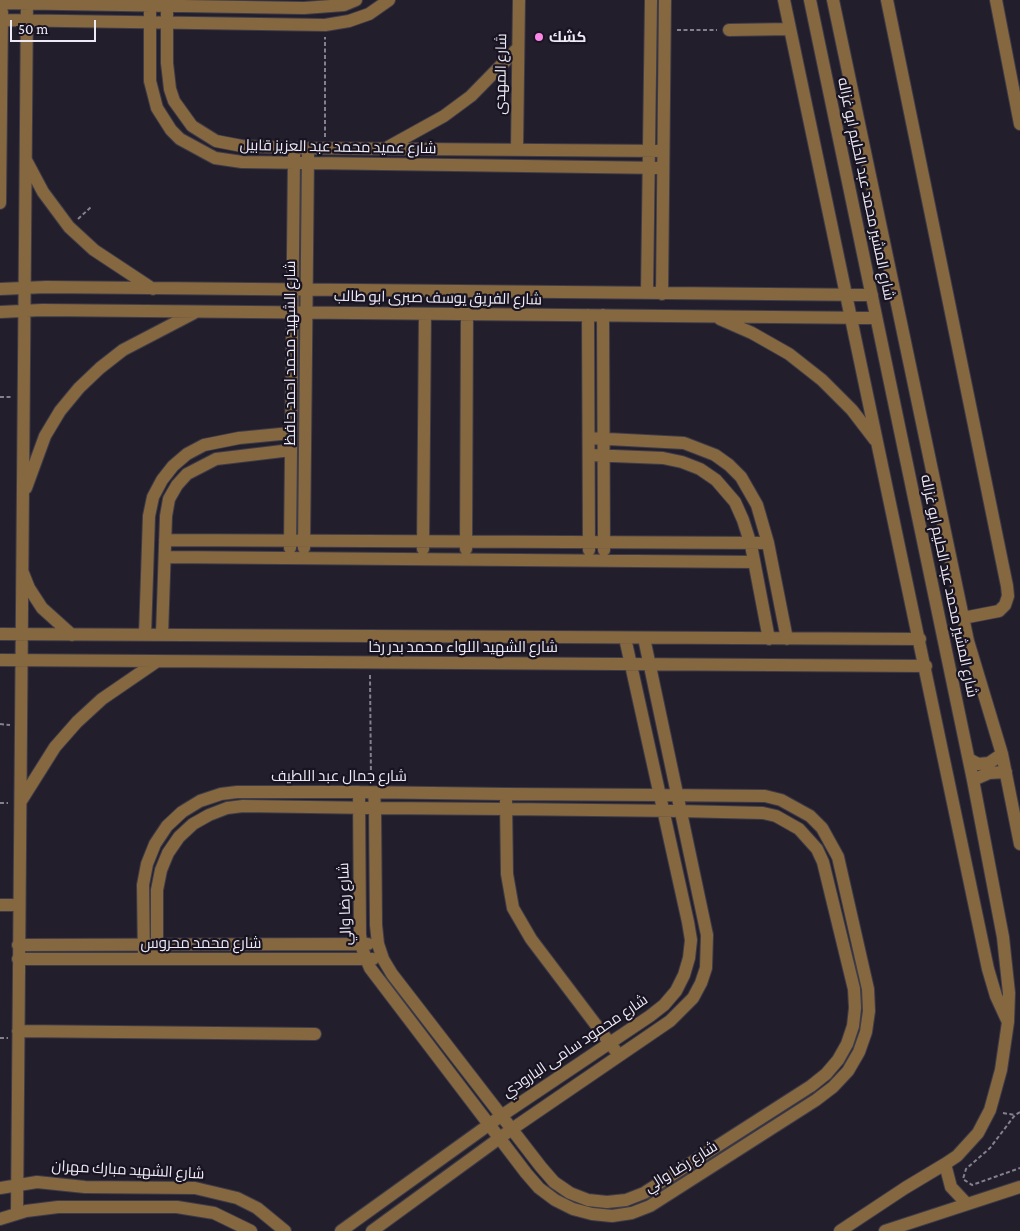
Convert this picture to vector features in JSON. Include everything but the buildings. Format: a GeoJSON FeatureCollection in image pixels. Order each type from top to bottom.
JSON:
{"type":"FeatureCollection","features":[{"type":"Feature","properties":{"kind":"street"},"geometry":{"type":"LineString","coordinates":[[0,203],[1,2],[167,3],[325,7],[344,5],[356,0]]}},
{"type":"Feature","properties":{"kind":"street"},"geometry":{"type":"LineString","coordinates":[[1,20],[325,25],[349,22],[370,14],[389,0]]}},
{"type":"Feature","properties":{"kind":"street","name":"شارع المهدى"},"geometry":{"type":"LineString","coordinates":[[517,149],[519,0]]}},
{"type":"Feature","properties":{"kind":"street"},"geometry":{"type":"LineString","coordinates":[[647,293],[651,0]]}},
{"type":"Feature","properties":{"kind":"street"},"geometry":{"type":"LineString","coordinates":[[662,294],[665,0]]}},
{"type":"Feature","properties":{"kind":"street"},"geometry":{"type":"LineString","coordinates":[[784,0],[926,666],[988,969],[996,996],[1008,1022]]}},
{"type":"Feature","properties":{"kind":"street"},"geometry":{"type":"LineString","coordinates":[[810,3],[817,11],[825,12],[833,0]]}},
{"type":"Feature","properties":{"kind":"street","name":"شارع المشير محمد عبد الحليم ابو غزاله"},"geometry":{"type":"LineString","coordinates":[[833,0],[963,618],[974,663],[1002,754],[1020,844]]}},
{"type":"Feature","properties":{"kind":"street"},"geometry":{"type":"LineString","coordinates":[[887,0],[1007,586],[1008,596],[1005,605],[999,611],[963,618]]}},
{"type":"Feature","properties":{"kind":"street"},"geometry":{"type":"LineString","coordinates":[[996,0],[1020,124]]}},
{"type":"Feature","properties":{"kind":"street"},"geometry":{"type":"LineString","coordinates":[[17,1213],[20,634],[27,2]]}},
{"type":"Feature","properties":{"kind":"street","name":"شارع عميد محمد عبد العزيز قابيل"},"geometry":{"type":"LineString","coordinates":[[150,3],[150,75],[153,95],[160,113],[171,130],[191,146],[216,158],[242,162],[308,164],[663,168]]}},
{"type":"Feature","properties":{"kind":"street","name":"شارع عميد محمد عبد العزيز قابيل"},"geometry":{"type":"LineString","coordinates":[[167,3],[167,76],[174,101],[192,126],[216,141],[229,144],[294,148],[663,151]]}},
{"type":"Feature","properties":{"kind":"street","name":"شارع المشير محمد عبد الحليم ابو غزاله"},"geometry":{"type":"LineString","coordinates":[[810,3],[969,759],[1003,937],[1009,993],[1008,1022],[1001,1070],[990,1110],[968,1144],[945,1164],[840,1231]]}},
{"type":"Feature","properties":{"kind":"street"},"geometry":{"type":"LineString","coordinates":[[729,30],[790,29]]}},
{"type":"Feature","properties":{"kind":"street"},"geometry":{"type":"LineString","coordinates":[[818,42],[822,36],[829,32],[841,38]]}},
{"type":"Feature","properties":{"kind":"street"},"geometry":{"type":"LineString","coordinates":[[385,148],[416,133],[451,111],[496,73],[518,48]]}},
{"type":"Feature","properties":{"kind":"street","name":"شارع الشهيد محمد احمد حافظ"},"geometry":{"type":"LineString","coordinates":[[290,558],[294,148]]}},
{"type":"Feature","properties":{"kind":"street","name":"شارع الشهيد محمد احمد حافظ"},"geometry":{"type":"LineString","coordinates":[[304,558],[308,148]]}},
{"type":"Feature","properties":{"kind":"street"},"geometry":{"type":"LineString","coordinates":[[483,149],[483,166]]}},
{"type":"Feature","properties":{"kind":"street"},"geometry":{"type":"LineString","coordinates":[[26,158],[43,192],[69,227],[94,250],[153,289]]}},
{"type":"Feature","properties":{"kind":"street","name":"شارع الفريق يوسف صبرى ابو طالب"},"geometry":{"type":"LineString","coordinates":[[0,289],[872,295]]}},
{"type":"Feature","properties":{"kind":"street","name":"شارع الفريق يوسف صبرى ابو طالب"},"geometry":{"type":"LineString","coordinates":[[0,312],[306,312],[876,318]]}},
{"type":"Feature","properties":{"kind":"street"},"geometry":{"type":"LineString","coordinates":[[22,500],[46,436],[60,411],[79,388],[123,350],[197,312]]}},
{"type":"Feature","properties":{"kind":"street"},"geometry":{"type":"LineString","coordinates":[[424,559],[425,314]]}},
{"type":"Feature","properties":{"kind":"street"},"geometry":{"type":"LineString","coordinates":[[466,559],[467,314]]}},
{"type":"Feature","properties":{"kind":"street"},"geometry":{"type":"LineString","coordinates":[[588,315],[590,560]]}},
{"type":"Feature","properties":{"kind":"street"},"geometry":{"type":"LineString","coordinates":[[603,316],[604,560]]}},
{"type":"Feature","properties":{"kind":"street"},"geometry":{"type":"LineString","coordinates":[[713,316],[752,333],[802,364],[822,380],[852,410],[878,444]]}},
{"type":"Feature","properties":{"kind":"street"},"geometry":{"type":"LineString","coordinates":[[145,635],[149,516],[153,497],[162,480],[173,466],[187,454],[204,446],[239,438],[291,433]]}},
{"type":"Feature","properties":{"kind":"street"},"geometry":{"type":"LineString","coordinates":[[589,438],[684,443],[715,455],[729,465],[750,490],[757,505],[768,544],[787,639]]}},
{"type":"Feature","properties":{"kind":"street"},"geometry":{"type":"LineString","coordinates":[[162,635],[165,540],[170,499],[177,485],[187,474],[216,459],[291,450]]}},
{"type":"Feature","properties":{"kind":"street"},"geometry":{"type":"LineString","coordinates":[[589,455],[663,458],[682,462],[700,469],[716,480],[735,502],[751,545],[769,639]]}},
{"type":"Feature","properties":{"kind":"street"},"geometry":{"type":"LineString","coordinates":[[165,540],[768,544]]}},
{"type":"Feature","properties":{"kind":"street"},"geometry":{"type":"LineString","coordinates":[[165,556],[754,562]]}},
{"type":"Feature","properties":{"kind":"street"},"geometry":{"type":"LineString","coordinates":[[21,566],[29,588],[42,608],[72,635]]}},
{"type":"Feature","properties":{"kind":"street","name":"شارع الشهيد اللواء محمد بدر رخا"},"geometry":{"type":"LineString","coordinates":[[0,634],[920,639]]}},
{"type":"Feature","properties":{"kind":"street","name":"شارع محمود سامى البارودي"},"geometry":{"type":"LineString","coordinates":[[340,1231],[489,1124],[664,1005],[676,991],[684,975],[689,958],[691,940],[688,922],[625,638]]}},
{"type":"Feature","properties":{"kind":"street"},"geometry":{"type":"LineString","coordinates":[[372,1231],[499,1138],[683,1010],[693,998],[706,968],[707,935],[644,638]]}},
{"type":"Feature","properties":{"kind":"street","name":"شارع الشهيد اللواء محمد بدر رخا"},"geometry":{"type":"LineString","coordinates":[[0,660],[926,666]]}},
{"type":"Feature","properties":{"kind":"street"},"geometry":{"type":"LineString","coordinates":[[19,803],[55,747],[77,722],[102,699],[157,661]]}},
{"type":"Feature","properties":{"kind":"street"},"geometry":{"type":"LineString","coordinates":[[969,759],[984,764],[994,761],[1002,754]]}},
{"type":"Feature","properties":{"kind":"street"},"geometry":{"type":"LineString","coordinates":[[973,780],[989,773],[1006,772]]}},
{"type":"Feature","properties":{"kind":"street","name":"شارع جمال عبد اللطيف"},"geometry":{"type":"LineString","coordinates":[[144,959],[143,885],[147,864],[155,844],[167,826],[182,812],[200,801],[221,794],[237,792],[368,792],[659,794]]}},
{"type":"Feature","properties":{"kind":"street","name":"شارع رضا والي"},"geometry":{"type":"LineString","coordinates":[[368,792],[360,807],[362,944],[366,959],[375,978],[539,1188],[555,1200],[573,1209],[592,1214],[612,1216],[632,1213],[650,1206],[763,1135],[833,1087],[848,1071],[861,1046],[869,1010],[868,989],[838,857],[822,828],[796,807],[765,796],[659,794]]}},
{"type":"Feature","properties":{"kind":"street","name":"شارع رضا والي"},"geometry":{"type":"LineString","coordinates":[[368,792],[375,808],[378,944],[383,959],[392,974],[554,1182],[570,1193],[588,1200],[607,1202],[626,1200],[644,1193],[826,1074],[838,1060],[847,1044],[853,1026],[855,1008],[854,989],[824,862],[817,849],[799,829],[788,822],[763,813],[663,811]]}},
{"type":"Feature","properties":{"kind":"street"},"geometry":{"type":"LineString","coordinates":[[506,794],[507,874],[514,908],[531,939],[619,1056]]}},
{"type":"Feature","properties":{"kind":"street","name":"شارع جمال عبد اللطيف"},"geometry":{"type":"LineString","coordinates":[[157,959],[157,890],[161,870],[168,852],[179,837],[193,824],[209,815],[243,806],[663,811]]}},
{"type":"Feature","properties":{"kind":"street"},"geometry":{"type":"LineString","coordinates":[[834,906],[848,902]]}},
{"type":"Feature","properties":{"kind":"street"},"geometry":{"type":"LineString","coordinates":[[0,905],[18,905]]}},
{"type":"Feature","properties":{"kind":"street","name":"شارع محمد محروس"},"geometry":{"type":"LineString","coordinates":[[18,945],[378,944]]}},
{"type":"Feature","properties":{"kind":"street","name":"شارع محمد محروس"},"geometry":{"type":"LineString","coordinates":[[18,959],[383,959]]}},
{"type":"Feature","properties":{"kind":"street"},"geometry":{"type":"LineString","coordinates":[[18,1031],[315,1034]]}},
{"type":"Feature","properties":{"kind":"street"},"geometry":{"type":"LineString","coordinates":[[754,1122],[763,1135]]}},
{"type":"Feature","properties":{"kind":"street"},"geometry":{"type":"LineString","coordinates":[[945,1164],[951,1187],[966,1204]]}},
{"type":"Feature","properties":{"kind":"street"},"geometry":{"type":"LineString","coordinates":[[415,1177],[426,1191]]}},
{"type":"Feature","properties":{"kind":"street","name":"شارع الشهيد مبارك مهران"},"geometry":{"type":"LineString","coordinates":[[0,1188],[37,1182],[85,1187],[177,1187],[216,1192],[237,1198],[257,1208],[285,1231]]}},
{"type":"Feature","properties":{"kind":"street"},"geometry":{"type":"LineString","coordinates":[[885,1231],[1020,1187]]}},
{"type":"Feature","properties":{"kind":"street"},"geometry":{"type":"LineString","coordinates":[[0,1219],[17,1213],[74,1207],[177,1207],[214,1214],[250,1231]]}},
{"type":"Feature","properties":{"kind":"path"},"geometry":{"type":"LineString","coordinates":[[324,148],[325,25]]}},
{"type":"Feature","properties":{"kind":"path"},"geometry":{"type":"LineString","coordinates":[[665,30],[729,30]]}},
{"type":"Feature","properties":{"kind":"path"},"geometry":{"type":"LineString","coordinates":[[69,227],[91,207]]}},
{"type":"Feature","properties":{"kind":"path"},"geometry":{"type":"LineString","coordinates":[[368,792],[370,663]]}},
{"type":"Feature","properties":{"kind":"path"},"geometry":{"type":"LineString","coordinates":[[1020,1112],[1015,1115],[990,1148],[966,1169],[963,1179],[972,1185],[1020,1168]]}},
{"type":"Feature","properties":{"kind":"place","name":"كشك"},"geometry":{"type":"Point","coordinates":[539,37]}}]}
